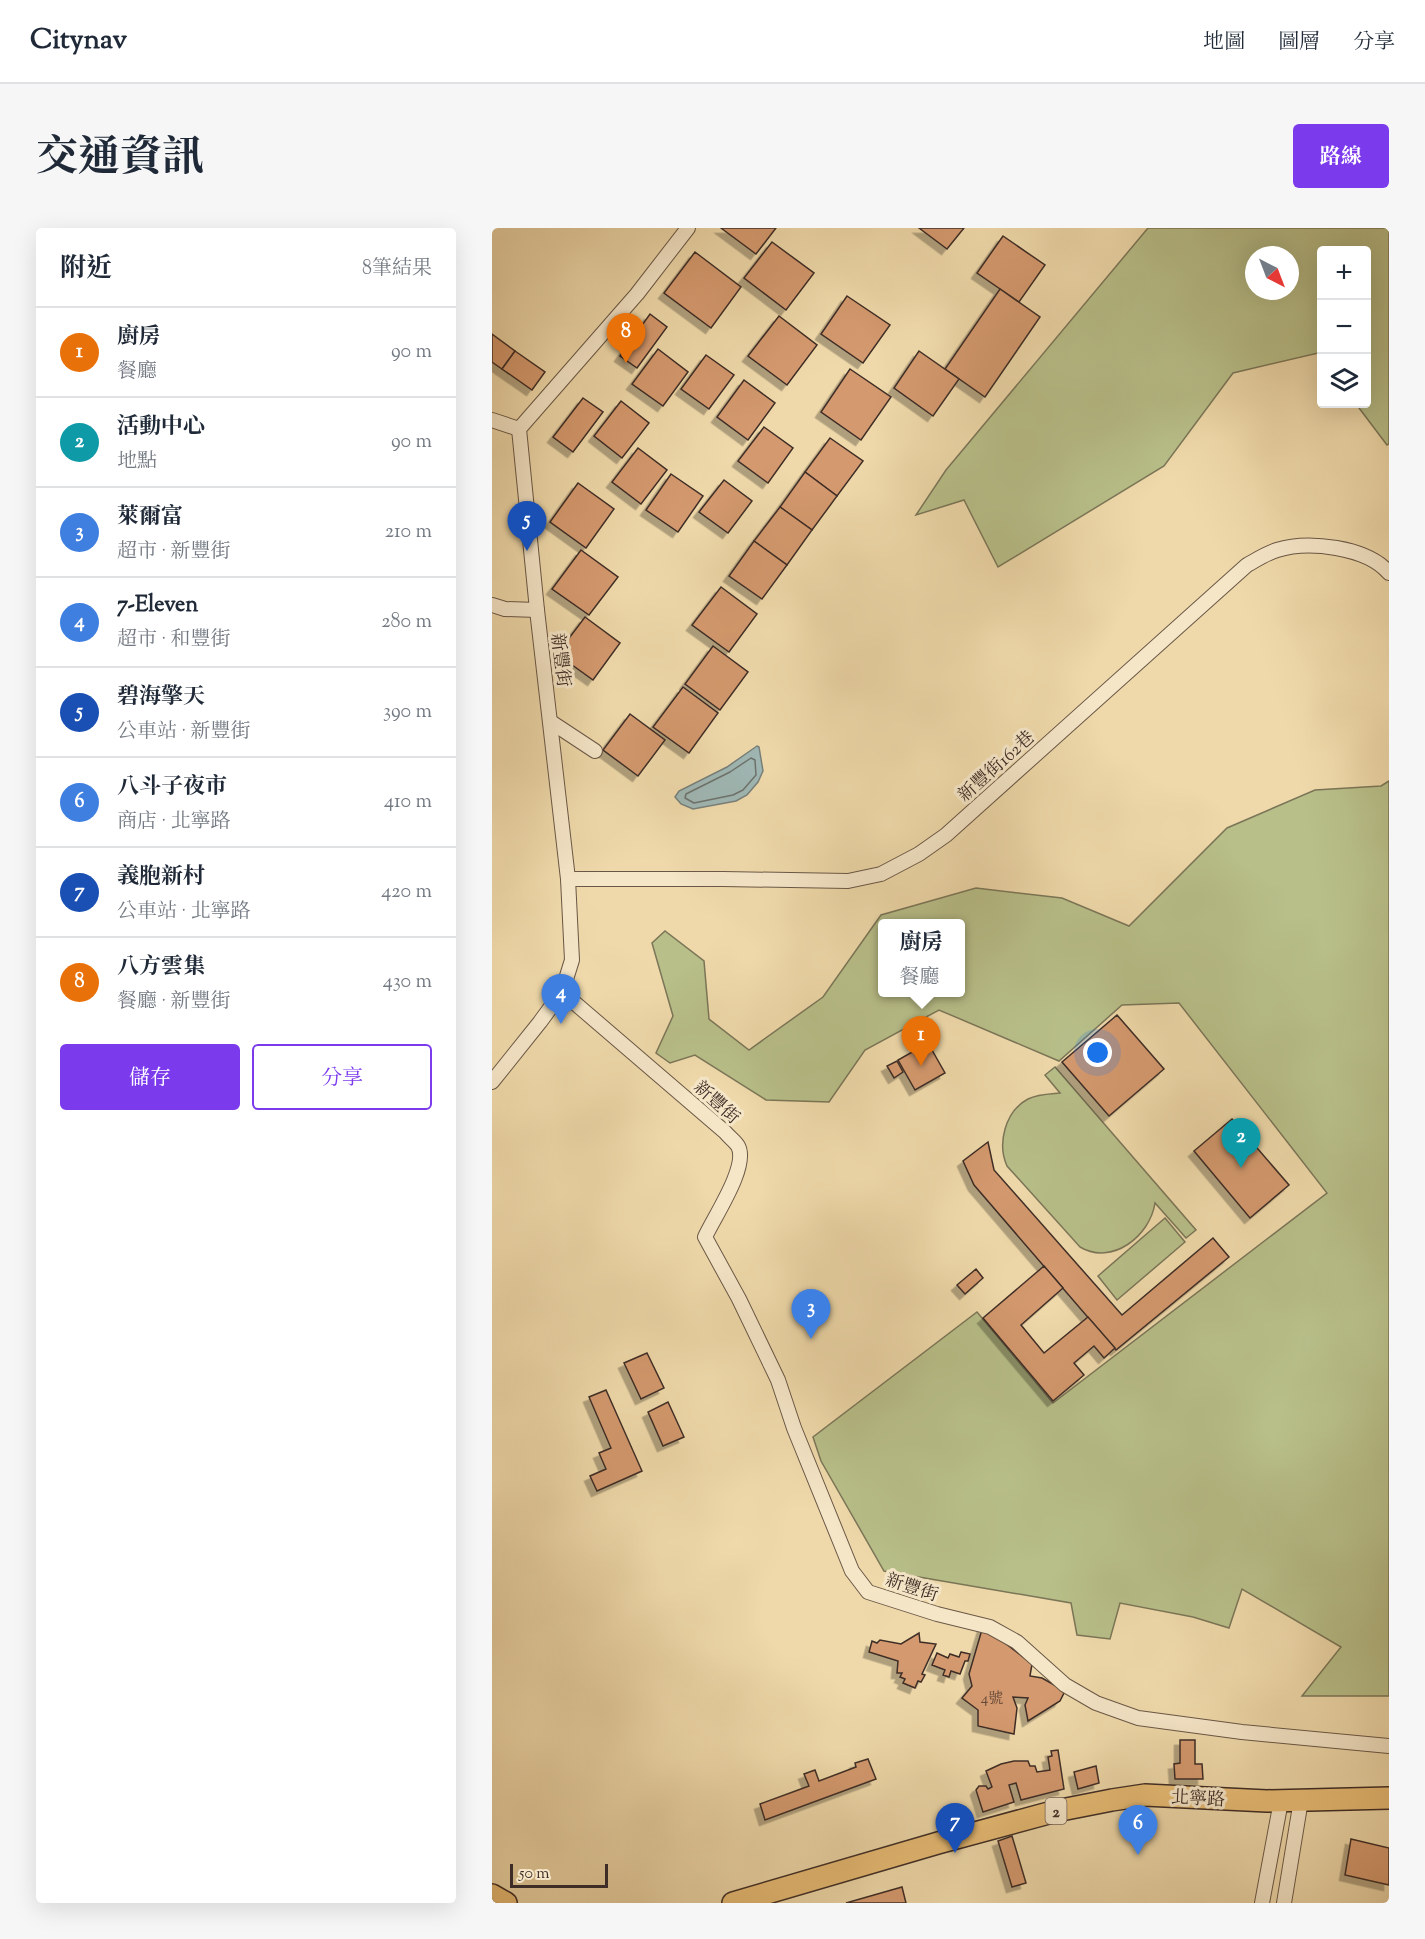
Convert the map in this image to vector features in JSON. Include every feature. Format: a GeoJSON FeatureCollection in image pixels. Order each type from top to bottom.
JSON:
{"type":"FeatureCollection","features":[{"type":"Feature","properties":{"kind":"main road","name":"北寧路"},"geometry":{"type":"LineString","coordinates":[[733,1903],[938,1843],[1056,1811],[1112,1800],[1145,1795],[1291,1801],[1389,1798]]}},
{"type":"Feature","properties":{"kind":"street"},"geometry":{"type":"LineString","coordinates":[[492,420],[519,429],[637,294],[688,228]]}},
{"type":"Feature","properties":{"kind":"street","name":"新豐街"},"geometry":{"type":"LineString","coordinates":[[519,429],[568,879],[572,960],[562,992],[725,1132],[739,1147],[740,1162],[734,1182],[705,1237],[739,1299],[778,1380],[794,1428],[852,1571],[868,1592],[937,1614],[990,1627],[1017,1642],[1065,1685],[1096,1703],[1138,1718],[1242,1732],[1389,1746]]}},
{"type":"Feature","properties":{"kind":"street","name":"新豐街162巷"},"geometry":{"type":"LineString","coordinates":[[568,879],[848,881],[880,874],[919,854],[946,835],[1247,565],[1276,550],[1306,545],[1354,552],[1389,573]]}},
{"type":"Feature","properties":{"kind":"street"},"geometry":{"type":"LineString","coordinates":[[492,604],[506,609],[537,610]]}},
{"type":"Feature","properties":{"kind":"street"},"geometry":{"type":"LineString","coordinates":[[551,722],[595,751]]}},
{"type":"Feature","properties":{"kind":"street"},"geometry":{"type":"LineString","coordinates":[[492,1082],[562,992]]}},
{"type":"Feature","properties":{"kind":"street"},"geometry":{"type":"LineString","coordinates":[[1262,1903],[1291,1801]]}},
{"type":"Feature","properties":{"kind":"street"},"geometry":{"type":"LineString","coordinates":[[1284,1903],[1291,1801]]}},
{"type":"Feature","properties":{"kind":"green space"},"geometry":{"type":"Polygon","coordinates":[[[1148,228],[1389,228],[1389,444],[1387,445],[1359,408],[1371,408],[1371,246],[1317,246],[1317,353],[1233,373],[1164,466],[998,567],[964,500],[916,515],[946,470],[1148,228]]]}},
{"type":"Feature","properties":{"kind":"green space"},"geometry":{"type":"Polygon","coordinates":[[[1389,781],[1389,1696],[1302,1696],[1341,1647],[1242,1589],[1229,1628],[1193,1617],[1120,1603],[1110,1639],[1077,1635],[1071,1603],[884,1571],[821,1461],[813,1437],[977,1312],[1053,1403],[1327,1193],[1179,1003],[1122,1005],[1059,1061],[939,1010],[865,1050],[829,1102],[766,1100],[695,1055],[670,1063],[656,1053],[673,1016],[652,943],[665,931],[704,961],[709,1019],[749,1050],[823,997],[878,919],[878,997],[965,997],[965,919],[878,919],[881,915],[976,888],[1062,898],[1129,926],[1227,828],[1315,790],[1381,786],[1389,781]]]}},
{"type":"Feature","properties":{"kind":"green space"},"geometry":{"type":"Polygon","coordinates":[[[1055,1067],[1196,1230],[1186,1238],[1155,1203],[1146,1226],[1128,1244],[1105,1253],[1092,1252],[1080,1247],[1007,1166],[1003,1138],[1009,1120],[1020,1104],[1028,1099],[1060,1093],[1045,1075],[1055,1067]]]}},
{"type":"Feature","properties":{"kind":"green space"},"geometry":{"type":"Polygon","coordinates":[[[1165,1218],[1185,1242],[1117,1300],[1098,1276],[1165,1218]]]}},
{"type":"Feature","properties":{"kind":"water"},"geometry":{"type":"Polygon","coordinates":[[[757,746],[763,771],[758,782],[747,795],[736,801],[693,809],[681,804],[675,797],[679,791],[727,767],[757,746]]]}},
{"type":"Feature","properties":{"kind":"building"},"geometry":{"type":"Polygon","coordinates":[[[721,228],[776,228],[756,254],[721,228]]]}},
{"type":"Feature","properties":{"kind":"building"},"geometry":{"type":"Polygon","coordinates":[[[919,228],[964,228],[947,249],[919,228]]]}},
{"type":"Feature","properties":{"kind":"building"},"geometry":{"type":"Polygon","coordinates":[[[1003,236],[1045,265],[1019,302],[977,273],[1003,236]]]}},
{"type":"Feature","properties":{"kind":"building"},"geometry":{"type":"Polygon","coordinates":[[[772,242],[814,273],[786,310],[744,278],[772,242]]]}},
{"type":"Feature","properties":{"kind":"building"},"geometry":{"type":"Polygon","coordinates":[[[695,252],[741,287],[711,328],[664,293],[695,252]]]}},
{"type":"Feature","properties":{"kind":"building"},"geometry":{"type":"Polygon","coordinates":[[[1000,289],[1040,317],[985,397],[945,369],[1000,289]]]}},
{"type":"Feature","properties":{"kind":"building"},"geometry":{"type":"Polygon","coordinates":[[[847,296],[890,325],[863,363],[821,334],[847,296]]]}},
{"type":"Feature","properties":{"kind":"building"},"geometry":{"type":"Polygon","coordinates":[[[650,314],[667,327],[637,368],[620,356],[650,314]]]}},
{"type":"Feature","properties":{"kind":"building"},"geometry":{"type":"Polygon","coordinates":[[[779,316],[817,345],[787,385],[748,356],[779,316]]]}},
{"type":"Feature","properties":{"kind":"building"},"geometry":{"type":"Polygon","coordinates":[[[492,334],[515,351],[502,369],[492,362],[492,334]]]}},
{"type":"Feature","properties":{"kind":"building"},"geometry":{"type":"Polygon","coordinates":[[[658,349],[688,372],[663,406],[632,384],[658,349]]]}},
{"type":"Feature","properties":{"kind":"building"},"geometry":{"type":"Polygon","coordinates":[[[515,351],[545,372],[532,390],[502,369],[515,351]]]}},
{"type":"Feature","properties":{"kind":"building"},"geometry":{"type":"Polygon","coordinates":[[[919,351],[959,379],[933,416],[894,388],[919,351]]]}},
{"type":"Feature","properties":{"kind":"building"},"geometry":{"type":"Polygon","coordinates":[[[706,355],[734,375],[709,409],[681,389],[706,355]]]}},
{"type":"Feature","properties":{"kind":"building"},"geometry":{"type":"Polygon","coordinates":[[[850,369],[891,397],[861,440],[821,412],[850,369]]]}},
{"type":"Feature","properties":{"kind":"building"},"geometry":{"type":"Polygon","coordinates":[[[744,380],[775,403],[748,440],[717,417],[744,380]]]}},
{"type":"Feature","properties":{"kind":"building"},"geometry":{"type":"Polygon","coordinates":[[[583,398],[603,412],[573,452],[553,437],[583,398]]]}},
{"type":"Feature","properties":{"kind":"building"},"geometry":{"type":"Polygon","coordinates":[[[621,401],[649,423],[622,458],[594,436],[621,401]]]}},
{"type":"Feature","properties":{"kind":"building"},"geometry":{"type":"Polygon","coordinates":[[[764,427],[793,448],[768,483],[738,461],[764,427]]]}},
{"type":"Feature","properties":{"kind":"building"},"geometry":{"type":"Polygon","coordinates":[[[830,438],[863,461],[837,496],[805,472],[830,438]]]}},
{"type":"Feature","properties":{"kind":"building"},"geometry":{"type":"Polygon","coordinates":[[[638,448],[667,470],[641,504],[612,482],[638,448]]]}},
{"type":"Feature","properties":{"kind":"building"},"geometry":{"type":"Polygon","coordinates":[[[805,472],[837,496],[812,530],[780,507],[805,472]]]}},
{"type":"Feature","properties":{"kind":"building"},"geometry":{"type":"Polygon","coordinates":[[[671,474],[703,496],[678,532],[646,510],[671,474]]]}},
{"type":"Feature","properties":{"kind":"building"},"geometry":{"type":"Polygon","coordinates":[[[724,480],[752,501],[728,533],[699,512],[724,480]]]}},
{"type":"Feature","properties":{"kind":"building"},"geometry":{"type":"Polygon","coordinates":[[[578,483],[614,509],[586,548],[550,522],[578,483]]]}},
{"type":"Feature","properties":{"kind":"building"},"geometry":{"type":"Polygon","coordinates":[[[780,507],[812,530],[787,565],[754,541],[780,507]]]}},
{"type":"Feature","properties":{"kind":"building"},"geometry":{"type":"Polygon","coordinates":[[[754,541],[787,565],[762,599],[729,576],[754,541]]]}},
{"type":"Feature","properties":{"kind":"building"},"geometry":{"type":"Polygon","coordinates":[[[581,550],[618,577],[589,615],[552,589],[581,550]]]}},
{"type":"Feature","properties":{"kind":"building"},"geometry":{"type":"Polygon","coordinates":[[[721,587],[757,614],[729,652],[692,625],[721,587]]]}},
{"type":"Feature","properties":{"kind":"building"},"geometry":{"type":"Polygon","coordinates":[[[585,617],[620,643],[593,680],[557,654],[585,617]]]}},
{"type":"Feature","properties":{"kind":"building"},"geometry":{"type":"Polygon","coordinates":[[[713,646],[748,672],[720,710],[685,684],[713,646]]]}},
{"type":"Feature","properties":{"kind":"building"},"geometry":{"type":"Polygon","coordinates":[[[683,687],[718,713],[689,753],[653,727],[683,687]]]}},
{"type":"Feature","properties":{"kind":"building"},"geometry":{"type":"Polygon","coordinates":[[[630,714],[665,740],[638,776],[603,750],[630,714]]]}},
{"type":"Feature","properties":{"kind":"building"},"geometry":{"type":"Polygon","coordinates":[[[1117,1015],[1164,1069],[1109,1116],[1062,1062],[1117,1015]]]}},
{"type":"Feature","properties":{"kind":"building"},"geometry":{"type":"Polygon","coordinates":[[[928,1043],[945,1073],[915,1090],[898,1060],[928,1043]]]}},
{"type":"Feature","properties":{"kind":"building"},"geometry":{"type":"Polygon","coordinates":[[[897,1061],[903,1072],[894,1078],[887,1066],[897,1061]]]}},
{"type":"Feature","properties":{"kind":"building"},"geometry":{"type":"Polygon","coordinates":[[[1232,1119],[1289,1185],[1250,1218],[1194,1151],[1232,1119]]]}},
{"type":"Feature","properties":{"kind":"building"},"geometry":{"type":"Polygon","coordinates":[[[988,1142],[994,1170],[1122,1315],[1213,1238],[1229,1257],[1116,1350],[974,1185],[963,1161],[988,1142]]]}},
{"type":"Feature","properties":{"kind":"building"},"geometry":{"type":"Polygon","coordinates":[[[1044,1266],[1063,1288],[1021,1325],[1044,1353],[1088,1317],[1115,1348],[1104,1358],[1094,1346],[1074,1363],[1084,1375],[1053,1401],[983,1318],[1044,1266]]]}},
{"type":"Feature","properties":{"kind":"building"},"geometry":{"type":"Polygon","coordinates":[[[976,1269],[983,1278],[965,1294],[957,1285],[976,1269]]]}},
{"type":"Feature","properties":{"kind":"building"},"geometry":{"type":"Polygon","coordinates":[[[647,1353],[664,1388],[641,1399],[624,1363],[647,1353]]]}},
{"type":"Feature","properties":{"kind":"building"},"geometry":{"type":"Polygon","coordinates":[[[606,1390],[642,1471],[597,1491],[590,1476],[606,1469],[599,1453],[611,1448],[589,1397],[606,1390]]]}},
{"type":"Feature","properties":{"kind":"building"},"geometry":{"type":"Polygon","coordinates":[[[668,1402],[684,1437],[663,1446],[648,1412],[668,1402]]]}},
{"type":"Feature","properties":{"kind":"building"},"geometry":{"type":"Polygon","coordinates":[[[983,1626],[1032,1664],[1030,1676],[1042,1678],[1065,1691],[1060,1701],[1028,1721],[1025,1705],[1028,1698],[1013,1697],[1017,1708],[1014,1734],[978,1726],[978,1710],[962,1698],[972,1686],[969,1674],[983,1626]]]}},
{"type":"Feature","properties":{"kind":"building"},"geometry":{"type":"Polygon","coordinates":[[[919,1633],[920,1642],[936,1644],[922,1674],[925,1675],[921,1682],[918,1681],[915,1688],[903,1683],[905,1679],[900,1677],[902,1673],[897,1673],[898,1661],[869,1652],[872,1641],[877,1643],[880,1640],[901,1644],[919,1633]]]}},
{"type":"Feature","properties":{"kind":"building"},"geometry":{"type":"Polygon","coordinates":[[[961,1652],[970,1654],[960,1674],[951,1671],[949,1677],[943,1675],[945,1670],[932,1665],[937,1653],[948,1658],[950,1654],[959,1657],[961,1652]]]}},
{"type":"Feature","properties":{"kind":"building"},"geometry":{"type":"Polygon","coordinates":[[[1180,1740],[1195,1740],[1195,1764],[1202,1764],[1203,1779],[1175,1779],[1174,1764],[1180,1763],[1180,1740]]]}},
{"type":"Feature","properties":{"kind":"building"},"geometry":{"type":"Polygon","coordinates":[[[1058,1750],[1064,1789],[1021,1800],[1016,1783],[1009,1785],[1014,1802],[983,1812],[976,1790],[979,1786],[986,1786],[988,1789],[992,1787],[986,1771],[1014,1761],[1028,1761],[1030,1766],[1035,1766],[1037,1772],[1050,1770],[1048,1757],[1052,1756],[1051,1751],[1058,1750]]]}},
{"type":"Feature","properties":{"kind":"building"},"geometry":{"type":"Polygon","coordinates":[[[868,1759],[876,1779],[765,1820],[760,1804],[809,1786],[804,1774],[815,1770],[819,1781],[856,1767],[855,1763],[868,1759]]]}},
{"type":"Feature","properties":{"kind":"building"},"geometry":{"type":"Polygon","coordinates":[[[1096,1766],[1099,1783],[1078,1789],[1074,1772],[1096,1766]]]}},
{"type":"Feature","properties":{"kind":"building"},"geometry":{"type":"Polygon","coordinates":[[[1012,1836],[1026,1883],[1012,1887],[998,1841],[1012,1836]]]}},
{"type":"Feature","properties":{"kind":"building"},"geometry":{"type":"Polygon","coordinates":[[[1351,1839],[1389,1848],[1389,1885],[1345,1875],[1351,1839]]]}},
{"type":"Feature","properties":{"kind":"building"},"geometry":{"type":"Polygon","coordinates":[[[902,1887],[906,1903],[846,1903],[902,1887]]]}},
{"type":"Feature","properties":{"kind":"place","name":"八方雲集"},"geometry":{"type":"Point","coordinates":[626,363]}},
{"type":"Feature","properties":{"kind":"place","name":"碧海擎天"},"geometry":{"type":"Point","coordinates":[527,551]}},
{"type":"Feature","properties":{"kind":"place","name":"7-Eleven"},"geometry":{"type":"Point","coordinates":[561,1024]}},
{"type":"Feature","properties":{"kind":"place","name":"廚房"},"geometry":{"type":"Point","coordinates":[921,1066]}},
{"type":"Feature","properties":{"kind":"place","name":"活動中心"},"geometry":{"type":"Point","coordinates":[1241,1168]}},
{"type":"Feature","properties":{"kind":"place","name":"萊爾富"},"geometry":{"type":"Point","coordinates":[811,1339]}},
{"type":"Feature","properties":{"kind":"place","name":"義胞新村"},"geometry":{"type":"Point","coordinates":[955,1853]}},
{"type":"Feature","properties":{"kind":"place","name":"八斗子夜市"},"geometry":{"type":"Point","coordinates":[1138,1855]}}]}
